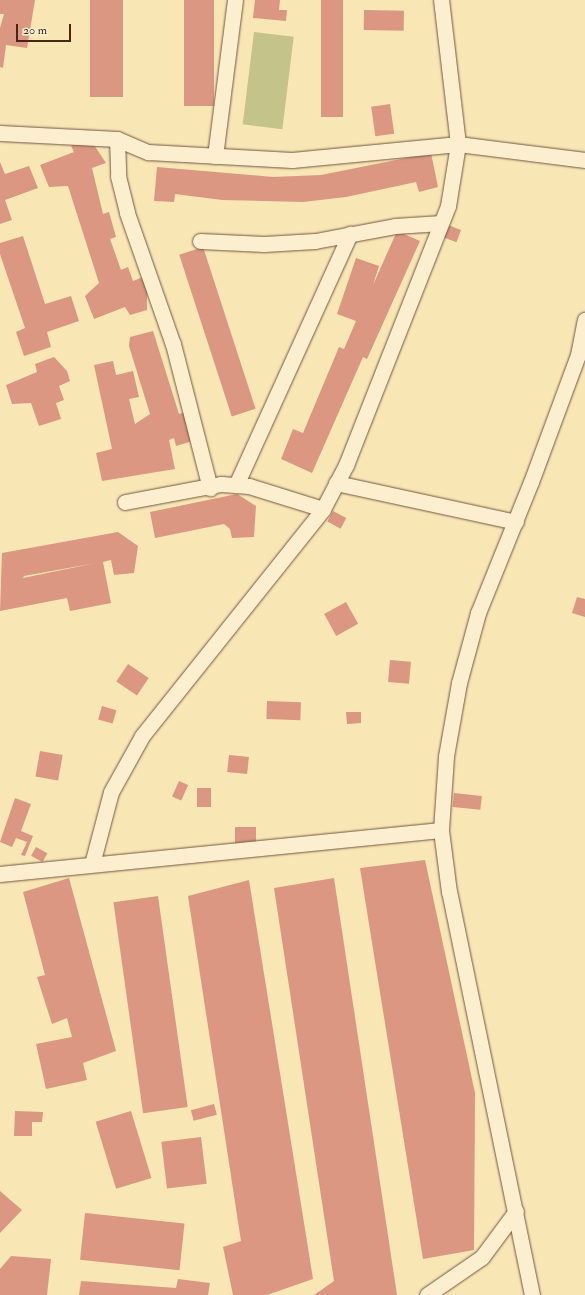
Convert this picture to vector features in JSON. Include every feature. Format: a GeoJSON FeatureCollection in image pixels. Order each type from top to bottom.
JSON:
{"type":"FeatureCollection","features":[{"type":"Feature","properties":{"kind":"street"},"geometry":{"type":"LineString","coordinates":[[215,156],[235,0]]}},
{"type":"Feature","properties":{"kind":"street"},"geometry":{"type":"LineString","coordinates":[[92,864],[111,792],[142,736],[323,509],[336,483],[441,224],[448,206],[458,144],[441,0]]}},
{"type":"Feature","properties":{"kind":"street"},"geometry":{"type":"LineString","coordinates":[[0,133],[117,139],[148,152],[292,160],[458,144],[585,160]]}},
{"type":"Feature","properties":{"kind":"street"},"geometry":{"type":"LineString","coordinates":[[117,139],[118,176],[127,213],[173,344],[210,488]]}},
{"type":"Feature","properties":{"kind":"street"},"geometry":{"type":"LineString","coordinates":[[200,242],[264,244],[315,241],[395,226],[441,224]]}},
{"type":"Feature","properties":{"kind":"street"},"geometry":{"type":"LineString","coordinates":[[236,485],[350,234]]}},
{"type":"Feature","properties":{"kind":"street"},"geometry":{"type":"LineString","coordinates":[[532,1295],[516,1211],[449,892],[441,830],[446,756],[459,683],[478,613],[516,522],[578,355],[585,320]]}},
{"type":"Feature","properties":{"kind":"street"},"geometry":{"type":"LineString","coordinates":[[336,483],[516,522]]}},
{"type":"Feature","properties":{"kind":"street"},"geometry":{"type":"LineString","coordinates":[[125,502],[236,485],[250,486],[323,509]]}},
{"type":"Feature","properties":{"kind":"street"},"geometry":{"type":"LineString","coordinates":[[0,874],[441,830]]}},
{"type":"Feature","properties":{"kind":"street"},"geometry":{"type":"LineString","coordinates":[[427,1295],[482,1257],[516,1211]]}},
{"type":"Feature","properties":{"kind":"shaded area"},"geometry":{"type":"Polygon","coordinates":[[[254,32],[294,37],[282,129],[243,124],[254,32]]]}},
{"type":"Feature","properties":{"kind":"building"},"geometry":{"type":"Polygon","coordinates":[[[0,0],[35,0],[27,48],[6,45],[3,68],[0,67],[0,28],[4,14],[0,14],[0,0]]]}},
{"type":"Feature","properties":{"kind":"building"},"geometry":{"type":"Polygon","coordinates":[[[90,0],[123,0],[123,97],[90,97],[90,0]]]}},
{"type":"Feature","properties":{"kind":"building"},"geometry":{"type":"Polygon","coordinates":[[[184,0],[214,0],[214,106],[184,106],[184,0]]]}},
{"type":"Feature","properties":{"kind":"building"},"geometry":{"type":"Polygon","coordinates":[[[255,0],[280,0],[279,10],[287,10],[286,21],[253,18],[255,0]]]}},
{"type":"Feature","properties":{"kind":"building"},"geometry":{"type":"Polygon","coordinates":[[[321,0],[343,0],[343,117],[321,117],[321,0]]]}},
{"type":"Feature","properties":{"kind":"building"},"geometry":{"type":"Polygon","coordinates":[[[364,10],[404,11],[404,31],[364,30],[364,10]]]}},
{"type":"Feature","properties":{"kind":"building"},"geometry":{"type":"Polygon","coordinates":[[[390,104],[394,134],[375,136],[371,107],[390,104]]]}},
{"type":"Feature","properties":{"kind":"building"},"geometry":{"type":"Polygon","coordinates":[[[90,139],[106,163],[92,168],[103,214],[109,212],[116,237],[110,239],[121,270],[128,267],[133,281],[143,277],[147,286],[147,310],[130,315],[125,307],[94,319],[85,296],[99,283],[68,186],[49,187],[40,165],[74,152],[71,146],[90,139]]]}},
{"type":"Feature","properties":{"kind":"building"},"geometry":{"type":"Polygon","coordinates":[[[431,153],[438,187],[419,192],[416,182],[346,197],[303,202],[222,200],[175,194],[174,202],[154,201],[157,167],[273,177],[321,175],[431,153]]]}},
{"type":"Feature","properties":{"kind":"building"},"geometry":{"type":"Polygon","coordinates":[[[0,162],[5,174],[29,166],[38,188],[5,200],[12,220],[0,224],[0,162]]]}},
{"type":"Feature","properties":{"kind":"building"},"geometry":{"type":"Polygon","coordinates":[[[448,225],[461,230],[456,242],[443,237],[448,225]]]}},
{"type":"Feature","properties":{"kind":"building"},"geometry":{"type":"Polygon","coordinates":[[[397,231],[420,241],[367,359],[363,357],[312,473],[281,459],[293,429],[303,433],[339,347],[344,349],[356,321],[337,314],[356,258],[379,266],[373,285],[397,231]]]}},
{"type":"Feature","properties":{"kind":"building"},"geometry":{"type":"Polygon","coordinates":[[[23,236],[45,304],[71,296],[79,321],[47,332],[51,347],[24,356],[16,332],[25,328],[0,254],[0,243],[23,236]]]}},
{"type":"Feature","properties":{"kind":"building"},"geometry":{"type":"Polygon","coordinates":[[[203,247],[256,409],[232,416],[179,255],[203,247]]]}},
{"type":"Feature","properties":{"kind":"building"},"geometry":{"type":"Polygon","coordinates":[[[153,331],[179,414],[185,412],[193,441],[176,446],[174,438],[169,440],[175,469],[102,481],[96,453],[112,449],[94,365],[113,361],[116,375],[133,371],[139,397],[129,399],[135,424],[150,414],[129,346],[130,337],[153,331]]]}},
{"type":"Feature","properties":{"kind":"building"},"geometry":{"type":"Polygon","coordinates":[[[54,357],[67,371],[70,381],[59,386],[64,400],[56,403],[61,419],[39,426],[31,403],[12,404],[6,385],[37,372],[35,364],[54,357]]]}},
{"type":"Feature","properties":{"kind":"building"},"geometry":{"type":"Polygon","coordinates":[[[237,494],[256,506],[254,537],[232,538],[230,529],[224,524],[155,538],[150,512],[237,494]]]}},
{"type":"Feature","properties":{"kind":"building"},"geometry":{"type":"Polygon","coordinates":[[[333,511],[346,518],[341,529],[327,522],[333,511]]]}},
{"type":"Feature","properties":{"kind":"building"},"geometry":{"type":"Polygon","coordinates":[[[118,532],[138,546],[134,573],[114,575],[111,560],[103,562],[111,603],[70,611],[67,598],[0,611],[2,553],[118,532]],[[96,563],[24,576],[23,578],[96,563]]]}},
{"type":"Feature","properties":{"kind":"building"},"geometry":{"type":"Polygon","coordinates":[[[577,597],[585,599],[585,617],[572,613],[577,597]]]}},
{"type":"Feature","properties":{"kind":"building"},"geometry":{"type":"Polygon","coordinates":[[[346,602],[358,624],[336,636],[324,614],[346,602]]]}},
{"type":"Feature","properties":{"kind":"building"},"geometry":{"type":"Polygon","coordinates":[[[390,660],[411,662],[409,684],[388,682],[390,660]]]}},
{"type":"Feature","properties":{"kind":"building"},"geometry":{"type":"Polygon","coordinates":[[[128,664],[149,678],[137,695],[116,681],[128,664]]]}},
{"type":"Feature","properties":{"kind":"building"},"geometry":{"type":"Polygon","coordinates":[[[267,701],[301,702],[300,720],[266,719],[267,701]]]}},
{"type":"Feature","properties":{"kind":"building"},"geometry":{"type":"Polygon","coordinates":[[[102,706],[116,710],[113,724],[98,719],[102,706]]]}},
{"type":"Feature","properties":{"kind":"building"},"geometry":{"type":"Polygon","coordinates":[[[346,712],[361,712],[361,723],[347,724],[346,712]]]}},
{"type":"Feature","properties":{"kind":"building"},"geometry":{"type":"Polygon","coordinates":[[[40,751],[63,755],[58,781],[35,777],[40,751]]]}},
{"type":"Feature","properties":{"kind":"building"},"geometry":{"type":"Polygon","coordinates":[[[229,755],[249,757],[247,774],[227,772],[229,755]]]}},
{"type":"Feature","properties":{"kind":"building"},"geometry":{"type":"Polygon","coordinates":[[[179,781],[188,785],[181,801],[172,797],[179,781]]]}},
{"type":"Feature","properties":{"kind":"building"},"geometry":{"type":"Polygon","coordinates":[[[197,788],[211,788],[211,807],[197,807],[197,788]]]}},
{"type":"Feature","properties":{"kind":"building"},"geometry":{"type":"Polygon","coordinates":[[[454,793],[482,796],[480,810],[453,807],[454,793]]]}},
{"type":"Feature","properties":{"kind":"building"},"geometry":{"type":"Polygon","coordinates":[[[15,798],[31,804],[21,831],[33,836],[25,856],[21,855],[27,842],[16,838],[12,847],[0,842],[15,798]]]}},
{"type":"Feature","properties":{"kind":"building"},"geometry":{"type":"Polygon","coordinates":[[[235,827],[256,827],[256,844],[235,844],[235,827]]]}},
{"type":"Feature","properties":{"kind":"building"},"geometry":{"type":"Polygon","coordinates":[[[36,847],[47,853],[43,862],[31,856],[36,847]]]}},
{"type":"Feature","properties":{"kind":"building"},"geometry":{"type":"Polygon","coordinates":[[[425,860],[475,1093],[474,1250],[423,1259],[360,868],[425,860]]]}},
{"type":"Feature","properties":{"kind":"building"},"geometry":{"type":"Polygon","coordinates":[[[69,878],[116,1051],[83,1063],[87,1080],[46,1089],[36,1044],[72,1037],[67,1018],[52,1024],[37,977],[45,975],[23,892],[69,878]]]}},
{"type":"Feature","properties":{"kind":"building"},"geometry":{"type":"Polygon","coordinates":[[[334,878],[397,1295],[314,1295],[334,1281],[274,888],[334,878]]]}},
{"type":"Feature","properties":{"kind":"building"},"geometry":{"type":"Polygon","coordinates":[[[249,880],[313,1279],[267,1295],[233,1295],[223,1247],[241,1241],[188,896],[249,880]]]}},
{"type":"Feature","properties":{"kind":"building"},"geometry":{"type":"Polygon","coordinates":[[[158,896],[188,1107],[143,1113],[113,902],[158,896]]]}},
{"type":"Feature","properties":{"kind":"building"},"geometry":{"type":"Polygon","coordinates":[[[214,1104],[217,1115],[194,1121],[191,1110],[214,1104]]]}},
{"type":"Feature","properties":{"kind":"building"},"geometry":{"type":"Polygon","coordinates":[[[15,1111],[43,1112],[42,1122],[32,1122],[32,1136],[14,1136],[15,1111]]]}},
{"type":"Feature","properties":{"kind":"building"},"geometry":{"type":"Polygon","coordinates":[[[131,1111],[151,1178],[116,1189],[96,1122],[131,1111]]]}},
{"type":"Feature","properties":{"kind":"building"},"geometry":{"type":"Polygon","coordinates":[[[201,1137],[207,1184],[167,1189],[161,1142],[201,1137]]]}},
{"type":"Feature","properties":{"kind":"building"},"geometry":{"type":"Polygon","coordinates":[[[0,1191],[22,1210],[0,1233],[0,1191]]]}},
{"type":"Feature","properties":{"kind":"building"},"geometry":{"type":"Polygon","coordinates":[[[85,1213],[184,1223],[180,1270],[80,1260],[85,1213]]]}},
{"type":"Feature","properties":{"kind":"building"},"geometry":{"type":"Polygon","coordinates":[[[11,1256],[51,1259],[47,1295],[0,1295],[0,1269],[11,1256]]]}},
{"type":"Feature","properties":{"kind":"building"},"geometry":{"type":"Polygon","coordinates":[[[178,1279],[210,1283],[208,1295],[79,1295],[81,1281],[176,1288],[178,1279]]]}}]}
